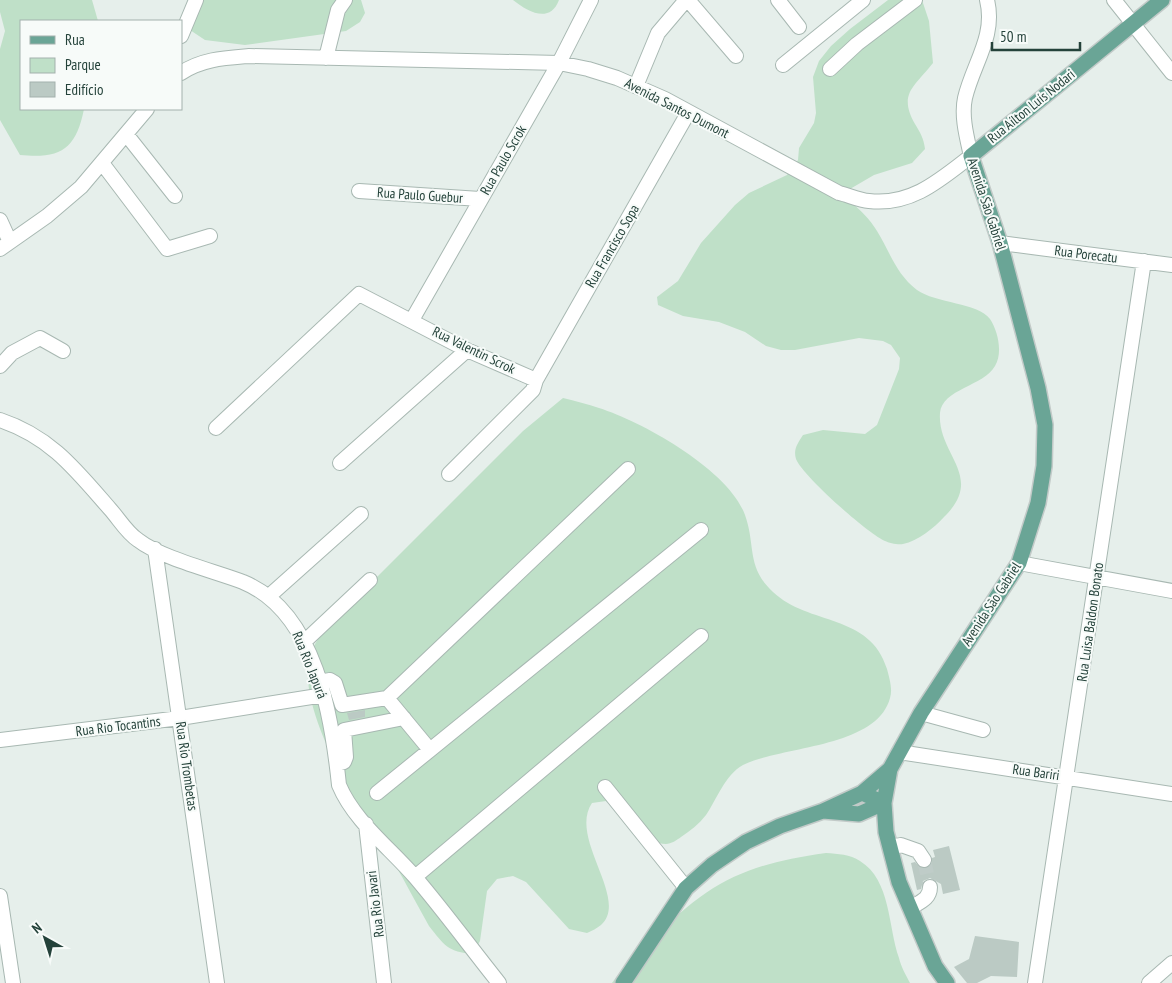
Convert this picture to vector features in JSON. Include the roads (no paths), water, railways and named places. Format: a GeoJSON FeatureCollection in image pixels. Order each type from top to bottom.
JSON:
{"type":"FeatureCollection","features":[{"type":"Feature","properties":{"kind":"main road","name":"Rua Aílton Luís Nodari"},"geometry":{"type":"LineString","coordinates":[[971,156],[1162,0]]}},
{"type":"Feature","properties":{"kind":"main road","name":"Avenida São Gabriel"},"geometry":{"type":"LineString","coordinates":[[947,983],[935,966],[899,882],[886,832],[884,802],[890,769],[921,713],[1019,563],[1038,503],[1044,466],[1044,426],[1038,388],[1000,243],[971,156]]}},
{"type":"Feature","properties":{"kind":"main road"},"geometry":{"type":"LineString","coordinates":[[623,983],[686,888],[712,865],[746,842],[780,826],[823,812],[862,793],[890,769]]}},
{"type":"Feature","properties":{"kind":"main road"},"geometry":{"type":"LineString","coordinates":[[862,793],[872,795],[884,802]]}},
{"type":"Feature","properties":{"kind":"main road"},"geometry":{"type":"LineString","coordinates":[[859,814],[884,802]]}},
{"type":"Feature","properties":{"kind":"main road"},"geometry":{"type":"LineString","coordinates":[[823,812],[859,814],[871,820],[886,832]]}},
{"type":"Feature","properties":{"kind":"street"},"geometry":{"type":"LineString","coordinates":[[182,34],[196,0]]}},
{"type":"Feature","properties":{"kind":"street"},"geometry":{"type":"LineString","coordinates":[[326,58],[338,10],[345,0]]}},
{"type":"Feature","properties":{"kind":"street","name":"Rua Paulo Scrok"},"geometry":{"type":"LineString","coordinates":[[412,320],[559,63],[591,0]]}},
{"type":"Feature","properties":{"kind":"street"},"geometry":{"type":"LineString","coordinates":[[636,86],[658,33],[687,0],[736,56]]}},
{"type":"Feature","properties":{"kind":"street"},"geometry":{"type":"LineString","coordinates":[[778,0],[799,27]]}},
{"type":"Feature","properties":{"kind":"street"},"geometry":{"type":"LineString","coordinates":[[783,65],[863,0]]}},
{"type":"Feature","properties":{"kind":"street"},"geometry":{"type":"LineString","coordinates":[[830,69],[857,44],[915,0]]}},
{"type":"Feature","properties":{"kind":"street","name":"Avenida São Gabriel"},"geometry":{"type":"LineString","coordinates":[[971,156],[966,129],[965,98],[989,29],[987,0]]}},
{"type":"Feature","properties":{"kind":"street"},"geometry":{"type":"LineString","coordinates":[[1114,0],[1172,73]]}},
{"type":"Feature","properties":{"kind":"street","name":"Avenida Santos Dumont"},"geometry":{"type":"LineString","coordinates":[[182,70],[219,58],[249,56],[559,63],[588,69],[636,86],[839,193],[868,201],[890,201],[911,197],[933,185],[971,156]]}},
{"type":"Feature","properties":{"kind":"street"},"geometry":{"type":"LineString","coordinates":[[0,220],[5,246],[81,187],[146,110]]}},
{"type":"Feature","properties":{"kind":"street","name":"Rua Francisco Sopa"},"geometry":{"type":"LineString","coordinates":[[449,474],[534,390],[536,380],[688,113]]}},
{"type":"Feature","properties":{"kind":"street"},"geometry":{"type":"LineString","coordinates":[[126,134],[175,196]]}},
{"type":"Feature","properties":{"kind":"street"},"geometry":{"type":"LineString","coordinates":[[102,163],[167,249],[210,236]]}},
{"type":"Feature","properties":{"kind":"street","name":"Rua Paulo Guebur"},"geometry":{"type":"LineString","coordinates":[[359,191],[480,199]]}},
{"type":"Feature","properties":{"kind":"street","name":"Rua Porecatu"},"geometry":{"type":"LineString","coordinates":[[1000,243],[1172,265]]}},
{"type":"Feature","properties":{"kind":"street","name":"Rua Luisa Baldon Bonato"},"geometry":{"type":"LineString","coordinates":[[1035,983],[1068,776],[1144,261]]}},
{"type":"Feature","properties":{"kind":"street","name":"Rua Valentin Scrok"},"geometry":{"type":"LineString","coordinates":[[216,428],[359,294],[467,350],[536,380]]}},
{"type":"Feature","properties":{"kind":"street"},"geometry":{"type":"LineString","coordinates":[[0,366],[12,352],[40,338],[63,351]]}},
{"type":"Feature","properties":{"kind":"street"},"geometry":{"type":"LineString","coordinates":[[340,463],[467,350]]}},
{"type":"Feature","properties":{"kind":"street","name":"Rua Rio Japurá"},"geometry":{"type":"LineString","coordinates":[[0,420],[18,426],[45,442],[66,458],[137,540],[155,549],[246,583],[268,597],[287,615],[304,642],[322,689],[340,785],[344,796],[366,824],[415,877],[499,983]]}},
{"type":"Feature","properties":{"kind":"street"},"geometry":{"type":"LineString","coordinates":[[342,705],[387,698],[628,470]]}},
{"type":"Feature","properties":{"kind":"street"},"geometry":{"type":"LineString","coordinates":[[268,597],[361,514]]}},
{"type":"Feature","properties":{"kind":"street"},"geometry":{"type":"LineString","coordinates":[[377,793],[701,530]]}},
{"type":"Feature","properties":{"kind":"street","name":"Rua Rio Trombetas"},"geometry":{"type":"LineString","coordinates":[[155,549],[217,983]]}},
{"type":"Feature","properties":{"kind":"street"},"geometry":{"type":"LineString","coordinates":[[1019,563],[1172,592]]}},
{"type":"Feature","properties":{"kind":"street"},"geometry":{"type":"LineString","coordinates":[[304,642],[370,580]]}},
{"type":"Feature","properties":{"kind":"street"},"geometry":{"type":"LineString","coordinates":[[415,877],[701,636]]}},
{"type":"Feature","properties":{"kind":"street"},"geometry":{"type":"LineString","coordinates":[[322,689],[330,680],[335,683],[342,705],[346,757],[344,762],[337,764]]}},
{"type":"Feature","properties":{"kind":"street","name":"Rua Rio Tocantins"},"geometry":{"type":"LineString","coordinates":[[0,740],[180,718],[322,689]]}},
{"type":"Feature","properties":{"kind":"street"},"geometry":{"type":"LineString","coordinates":[[387,698],[430,750]]}},
{"type":"Feature","properties":{"kind":"street"},"geometry":{"type":"LineString","coordinates":[[921,713],[983,730]]}},
{"type":"Feature","properties":{"kind":"street"},"geometry":{"type":"LineString","coordinates":[[344,730],[404,718]]}},
{"type":"Feature","properties":{"kind":"street","name":"Rua Bariri"},"geometry":{"type":"LineString","coordinates":[[900,752],[1068,776],[1172,794]]}},
{"type":"Feature","properties":{"kind":"street"},"geometry":{"type":"LineString","coordinates":[[605,787],[686,888]]}},
{"type":"Feature","properties":{"kind":"street","name":"Rua Rio Javari"},"geometry":{"type":"LineString","coordinates":[[366,824],[384,983]]}},
{"type":"Feature","properties":{"kind":"street"},"geometry":{"type":"LineString","coordinates":[[890,847],[900,845],[918,851],[924,860]]}},
{"type":"Feature","properties":{"kind":"street"},"geometry":{"type":"LineString","coordinates":[[910,908],[926,899],[930,894],[930,887]]}},
{"type":"Feature","properties":{"kind":"street"},"geometry":{"type":"LineString","coordinates":[[0,896],[13,983]]}},
{"type":"Feature","properties":{"kind":"street"},"geometry":{"type":"LineString","coordinates":[[1149,983],[1172,963]]}},
{"type":"Feature","properties":{"kind":"tunnel"},"geometry":{"type":"LineString","coordinates":[[924,860],[930,887]]}}]}
